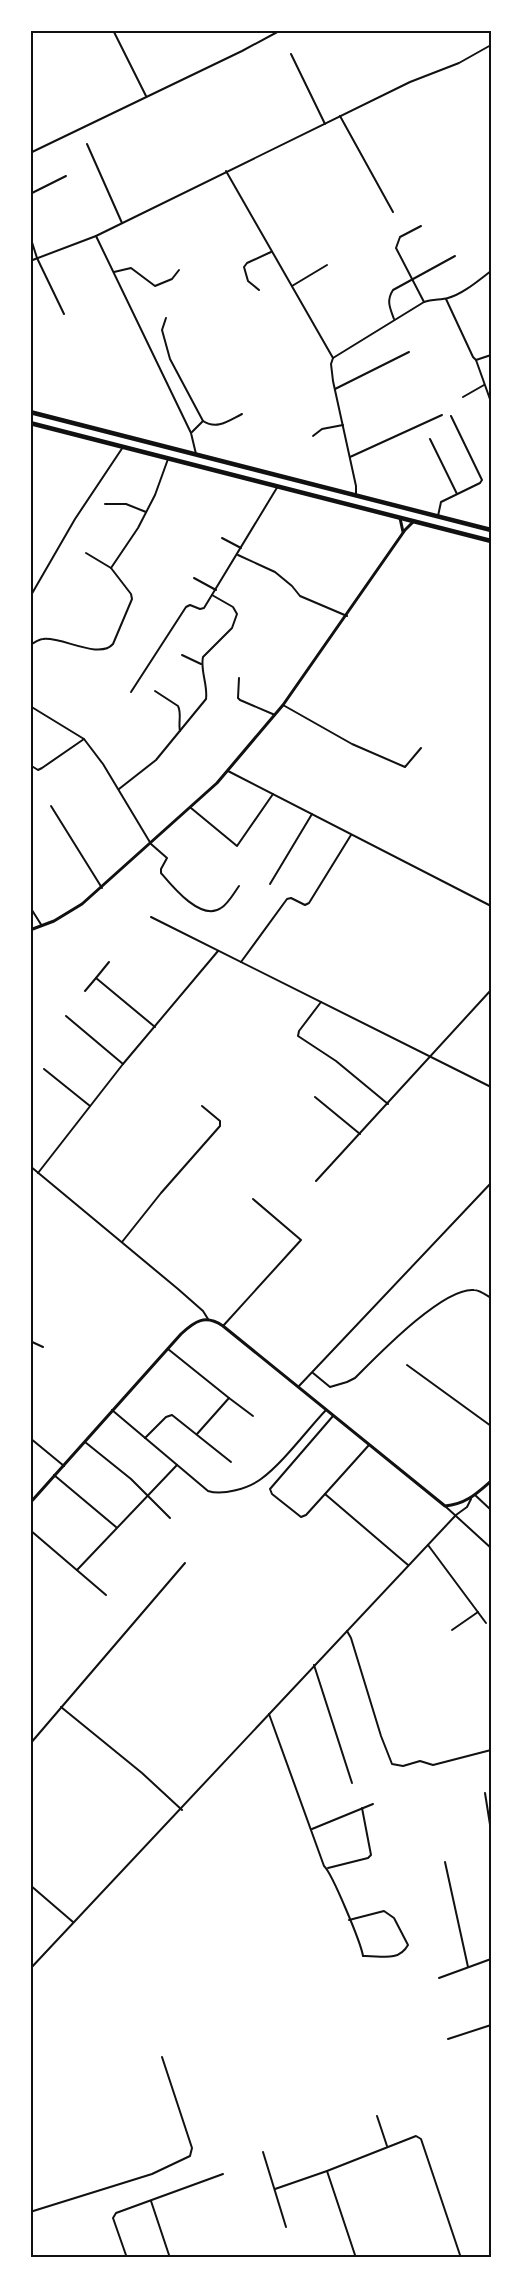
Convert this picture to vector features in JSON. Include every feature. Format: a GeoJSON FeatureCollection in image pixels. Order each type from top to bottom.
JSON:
{"type":"FeatureCollection","features":[{"type":"Feature","properties":{"kind":"main road"},"geometry":{"type":"LineString","coordinates":[[30,412],[491,530]]}},
{"type":"Feature","properties":{"kind":"main road"},"geometry":{"type":"LineString","coordinates":[[30,423],[491,541]]}},
{"type":"Feature","properties":{"kind":"street"},"geometry":{"type":"LineString","coordinates":[[113,30],[146,96]]}},
{"type":"Feature","properties":{"kind":"street"},"geometry":{"type":"LineString","coordinates":[[30,153],[280,30]]}},
{"type":"Feature","properties":{"kind":"street"},"geometry":{"type":"LineString","coordinates":[[30,261],[96,236],[410,82],[473,56],[491,45]]}},
{"type":"Feature","properties":{"kind":"street"},"geometry":{"type":"LineString","coordinates":[[291,54],[325,124]]}},
{"type":"Feature","properties":{"kind":"street"},"geometry":{"type":"LineString","coordinates":[[340,116],[393,212]]}},
{"type":"Feature","properties":{"kind":"street"},"geometry":{"type":"LineString","coordinates":[[87,144],[122,223]]}},
{"type":"Feature","properties":{"kind":"street"},"geometry":{"type":"LineString","coordinates":[[226,171],[333,358]]}},
{"type":"Feature","properties":{"kind":"street"},"geometry":{"type":"LineString","coordinates":[[30,194],[66,176]]}},
{"type":"Feature","properties":{"kind":"street"},"geometry":{"type":"LineString","coordinates":[[422,226],[403,235],[396,242],[398,253],[424,302]]}},
{"type":"Feature","properties":{"kind":"street"},"geometry":{"type":"LineString","coordinates":[[30,236],[37,258],[64,315]]}},
{"type":"Feature","properties":{"kind":"street"},"geometry":{"type":"LineString","coordinates":[[96,236],[190,433],[196,456]]}},
{"type":"Feature","properties":{"kind":"street"},"geometry":{"type":"LineString","coordinates":[[259,290],[248,281],[243,267],[271,252]]}},
{"type":"Feature","properties":{"kind":"street"},"geometry":{"type":"LineString","coordinates":[[394,319],[389,305],[391,293],[397,286],[455,256]]}},
{"type":"Feature","properties":{"kind":"street"},"geometry":{"type":"LineString","coordinates":[[292,286],[327,265]]}},
{"type":"Feature","properties":{"kind":"street"},"geometry":{"type":"LineString","coordinates":[[114,272],[131,268],[155,286],[172,279],[179,270]]}},
{"type":"Feature","properties":{"kind":"street"},"geometry":{"type":"LineString","coordinates":[[356,496],[356,486],[330,364],[333,358],[424,302],[432,299],[446,299],[477,282],[491,271]]}},
{"type":"Feature","properties":{"kind":"street"},"geometry":{"type":"LineString","coordinates":[[446,299],[476,360],[491,402]]}},
{"type":"Feature","properties":{"kind":"street"},"geometry":{"type":"LineString","coordinates":[[166,318],[162,330],[171,364],[202,421],[211,426],[221,425],[242,414]]}},
{"type":"Feature","properties":{"kind":"street"},"geometry":{"type":"LineString","coordinates":[[335,389],[409,352]]}},
{"type":"Feature","properties":{"kind":"street"},"geometry":{"type":"LineString","coordinates":[[476,360],[491,355]]}},
{"type":"Feature","properties":{"kind":"street"},"geometry":{"type":"LineString","coordinates":[[463,397],[484,385]]}},
{"type":"Feature","properties":{"kind":"street"},"geometry":{"type":"LineString","coordinates":[[350,457],[442,415]]}},
{"type":"Feature","properties":{"kind":"street"},"geometry":{"type":"LineString","coordinates":[[438,516],[441,502],[482,480],[451,416]]}},
{"type":"Feature","properties":{"kind":"street"},"geometry":{"type":"LineString","coordinates":[[190,433],[202,421]]}},
{"type":"Feature","properties":{"kind":"street"},"geometry":{"type":"LineString","coordinates":[[313,436],[322,429],[343,425]]}},
{"type":"Feature","properties":{"kind":"street"},"geometry":{"type":"LineString","coordinates":[[430,439],[457,494]]}},
{"type":"Feature","properties":{"kind":"street"},"geometry":{"type":"LineString","coordinates":[[30,597],[80,511],[123,447]]}},
{"type":"Feature","properties":{"kind":"street"},"geometry":{"type":"LineString","coordinates":[[111,568],[138,528],[168,459]]}},
{"type":"Feature","properties":{"kind":"street"},"geometry":{"type":"LineString","coordinates":[[131,692],[186,607],[190,604],[202,609],[216,590],[278,486]]}},
{"type":"Feature","properties":{"kind":"street"},"geometry":{"type":"LineString","coordinates":[[105,504],[126,504],[146,512]]}},
{"type":"Feature","properties":{"kind":"street"},"geometry":{"type":"LineString","coordinates":[[400,517],[403,534]]}},
{"type":"Feature","properties":{"kind":"street"},"geometry":{"type":"LineString","coordinates":[[30,930],[69,913],[102,888],[191,808],[228,771],[276,715],[414,521]]}},
{"type":"Feature","properties":{"kind":"street"},"geometry":{"type":"LineString","coordinates":[[222,538],[241,548]]}},
{"type":"Feature","properties":{"kind":"street"},"geometry":{"type":"LineString","coordinates":[[30,645],[43,639],[86,648],[109,648],[132,599],[131,594],[111,568],[86,553]]}},
{"type":"Feature","properties":{"kind":"street"},"geometry":{"type":"LineString","coordinates":[[237,555],[275,572],[300,596],[347,616]]}},
{"type":"Feature","properties":{"kind":"street"},"geometry":{"type":"LineString","coordinates":[[194,578],[216,590]]}},
{"type":"Feature","properties":{"kind":"street"},"geometry":{"type":"LineString","coordinates":[[119,789],[156,760],[206,699],[201,664],[203,657],[232,628],[237,614],[233,607],[212,595]]}},
{"type":"Feature","properties":{"kind":"street"},"geometry":{"type":"LineString","coordinates":[[182,655],[201,664]]}},
{"type":"Feature","properties":{"kind":"street"},"geometry":{"type":"LineString","coordinates":[[239,678],[237,691],[240,700],[276,715]]}},
{"type":"Feature","properties":{"kind":"street"},"geometry":{"type":"LineString","coordinates":[[155,691],[178,706],[180,730]]}},
{"type":"Feature","properties":{"kind":"street"},"geometry":{"type":"LineString","coordinates":[[283,705],[352,744],[405,767],[421,748]]}},
{"type":"Feature","properties":{"kind":"street"},"geometry":{"type":"LineString","coordinates":[[30,706],[84,738],[119,789],[151,844],[167,858],[161,873],[185,900],[207,911],[221,908],[239,886]]}},
{"type":"Feature","properties":{"kind":"street"},"geometry":{"type":"LineString","coordinates":[[30,765],[34,768],[42,768],[84,738]]}},
{"type":"Feature","properties":{"kind":"street"},"geometry":{"type":"LineString","coordinates":[[228,771],[491,906]]}},
{"type":"Feature","properties":{"kind":"street"},"geometry":{"type":"LineString","coordinates":[[191,808],[237,846],[273,794]]}},
{"type":"Feature","properties":{"kind":"street"},"geometry":{"type":"LineString","coordinates":[[51,806],[102,888]]}},
{"type":"Feature","properties":{"kind":"street"},"geometry":{"type":"LineString","coordinates":[[270,884],[312,814]]}},
{"type":"Feature","properties":{"kind":"street"},"geometry":{"type":"LineString","coordinates":[[241,962],[287,898],[305,905],[309,903],[352,835]]}},
{"type":"Feature","properties":{"kind":"street"},"geometry":{"type":"LineString","coordinates":[[30,907],[42,926]]}},
{"type":"Feature","properties":{"kind":"street"},"geometry":{"type":"LineString","coordinates":[[151,917],[491,1087]]}},
{"type":"Feature","properties":{"kind":"street"},"geometry":{"type":"LineString","coordinates":[[38,1173],[123,1064],[219,951]]}},
{"type":"Feature","properties":{"kind":"street"},"geometry":{"type":"LineString","coordinates":[[85,992],[109,962]]}},
{"type":"Feature","properties":{"kind":"street"},"geometry":{"type":"LineString","coordinates":[[96,978],[155,1027]]}},
{"type":"Feature","properties":{"kind":"street"},"geometry":{"type":"LineString","coordinates":[[316,1182],[491,990]]}},
{"type":"Feature","properties":{"kind":"street"},"geometry":{"type":"LineString","coordinates":[[321,1002],[299,1031],[298,1036],[336,1061],[388,1104]]}},
{"type":"Feature","properties":{"kind":"street"},"geometry":{"type":"LineString","coordinates":[[66,1016],[123,1064]]}},
{"type":"Feature","properties":{"kind":"street"},"geometry":{"type":"LineString","coordinates":[[44,1069],[90,1106]]}},
{"type":"Feature","properties":{"kind":"street"},"geometry":{"type":"LineString","coordinates":[[315,1097],[360,1134]]}},
{"type":"Feature","properties":{"kind":"street"},"geometry":{"type":"LineString","coordinates":[[122,1242],[161,1193],[220,1126],[220,1121],[202,1106]]}},
{"type":"Feature","properties":{"kind":"street"},"geometry":{"type":"LineString","coordinates":[[30,1166],[203,1311],[208,1319],[223,1326],[299,1386],[456,1515],[491,1548]]}},
{"type":"Feature","properties":{"kind":"street"},"geometry":{"type":"LineString","coordinates":[[299,1386],[491,1183]]}},
{"type":"Feature","properties":{"kind":"street"},"geometry":{"type":"LineString","coordinates":[[223,1326],[301,1240],[253,1199]]}},
{"type":"Feature","properties":{"kind":"street"},"geometry":{"type":"LineString","coordinates":[[312,1372],[330,1387],[347,1382],[355,1378],[415,1321],[449,1298],[473,1290],[478,1290],[491,1298]]}},
{"type":"Feature","properties":{"kind":"street"},"geometry":{"type":"LineString","coordinates":[[30,1503],[168,1349],[195,1322],[208,1319]]}},
{"type":"Feature","properties":{"kind":"street"},"geometry":{"type":"LineString","coordinates":[[30,1341],[43,1347]]}},
{"type":"Feature","properties":{"kind":"street"},"geometry":{"type":"LineString","coordinates":[[168,1349],[254,1416]]}},
{"type":"Feature","properties":{"kind":"street"},"geometry":{"type":"LineString","coordinates":[[407,1365],[491,1426]]}},
{"type":"Feature","properties":{"kind":"street"},"geometry":{"type":"LineString","coordinates":[[197,1434],[229,1398]]}},
{"type":"Feature","properties":{"kind":"street"},"geometry":{"type":"LineString","coordinates":[[112,1410],[213,1493],[225,1493],[259,1480],[271,1471],[326,1410]]}},
{"type":"Feature","properties":{"kind":"street"},"geometry":{"type":"LineString","coordinates":[[145,1438],[168,1415],[172,1415],[231,1462]]}},
{"type":"Feature","properties":{"kind":"street"},"geometry":{"type":"LineString","coordinates":[[333,1416],[270,1489],[272,1494],[301,1517],[306,1515],[369,1445]]}},
{"type":"Feature","properties":{"kind":"street"},"geometry":{"type":"LineString","coordinates":[[30,1438],[64,1466]]}},
{"type":"Feature","properties":{"kind":"street"},"geometry":{"type":"LineString","coordinates":[[85,1442],[148,1495],[170,1518]]}},
{"type":"Feature","properties":{"kind":"street"},"geometry":{"type":"LineString","coordinates":[[77,1570],[177,1465]]}},
{"type":"Feature","properties":{"kind":"street"},"geometry":{"type":"LineString","coordinates":[[54,1475],[116,1527]]}},
{"type":"Feature","properties":{"kind":"street"},"geometry":{"type":"LineString","coordinates":[[30,1970],[73,1922],[182,1810],[408,1565],[491,1480]]}},
{"type":"Feature","properties":{"kind":"street"},"geometry":{"type":"LineString","coordinates":[[325,1494],[408,1565]]}},
{"type":"Feature","properties":{"kind":"street"},"geometry":{"type":"LineString","coordinates":[[475,1495],[491,1510]]}},
{"type":"Feature","properties":{"kind":"street"},"geometry":{"type":"LineString","coordinates":[[445,1506],[471,1499]]}},
{"type":"Feature","properties":{"kind":"street"},"geometry":{"type":"LineString","coordinates":[[30,1530],[106,1594]]}},
{"type":"Feature","properties":{"kind":"street"},"geometry":{"type":"LineString","coordinates":[[428,1545],[486,1623]]}},
{"type":"Feature","properties":{"kind":"street"},"geometry":{"type":"LineString","coordinates":[[30,1744],[185,1563]]}},
{"type":"Feature","properties":{"kind":"street"},"geometry":{"type":"LineString","coordinates":[[452,1630],[478,1612]]}},
{"type":"Feature","properties":{"kind":"street"},"geometry":{"type":"LineString","coordinates":[[347,1631],[392,1764],[403,1766],[420,1761],[433,1765],[491,1750]]}},
{"type":"Feature","properties":{"kind":"street"},"geometry":{"type":"LineString","coordinates":[[314,1665],[352,1783]]}},
{"type":"Feature","properties":{"kind":"street"},"geometry":{"type":"LineString","coordinates":[[61,1707],[182,1810]]}},
{"type":"Feature","properties":{"kind":"street"},"geometry":{"type":"LineString","coordinates":[[270,1714],[324,1866],[327,1868],[350,1920],[363,1956],[388,1958],[405,1950],[408,1945],[394,1918],[384,1911],[350,1920]]}},
{"type":"Feature","properties":{"kind":"street"},"geometry":{"type":"LineString","coordinates":[[485,1793],[491,1831]]}},
{"type":"Feature","properties":{"kind":"street"},"geometry":{"type":"LineString","coordinates":[[312,1829],[373,1804]]}},
{"type":"Feature","properties":{"kind":"street"},"geometry":{"type":"LineString","coordinates":[[327,1868],[371,1855],[362,1808]]}},
{"type":"Feature","properties":{"kind":"street"},"geometry":{"type":"LineString","coordinates":[[445,1862],[468,1967]]}},
{"type":"Feature","properties":{"kind":"street"},"geometry":{"type":"LineString","coordinates":[[30,1885],[73,1922]]}},
{"type":"Feature","properties":{"kind":"street"},"geometry":{"type":"LineString","coordinates":[[439,1978],[491,1959]]}},
{"type":"Feature","properties":{"kind":"street"},"geometry":{"type":"LineString","coordinates":[[448,2039],[491,2025]]}},
{"type":"Feature","properties":{"kind":"street"},"geometry":{"type":"LineString","coordinates":[[30,2212],[152,2174],[190,2156],[192,2148],[162,2057]]}},
{"type":"Feature","properties":{"kind":"street"},"geometry":{"type":"LineString","coordinates":[[377,2116],[387,2146]]}},
{"type":"Feature","properties":{"kind":"street"},"geometry":{"type":"LineString","coordinates":[[275,2189],[412,2136],[421,2139],[461,2258]]}},
{"type":"Feature","properties":{"kind":"street"},"geometry":{"type":"LineString","coordinates":[[263,2152],[286,2227]]}},
{"type":"Feature","properties":{"kind":"street"},"geometry":{"type":"LineString","coordinates":[[327,2170],[356,2258]]}},
{"type":"Feature","properties":{"kind":"street"},"geometry":{"type":"LineString","coordinates":[[127,2258],[114,2216],[223,2174]]}},
{"type":"Feature","properties":{"kind":"street"},"geometry":{"type":"LineString","coordinates":[[151,2201],[170,2258]]}}]}
